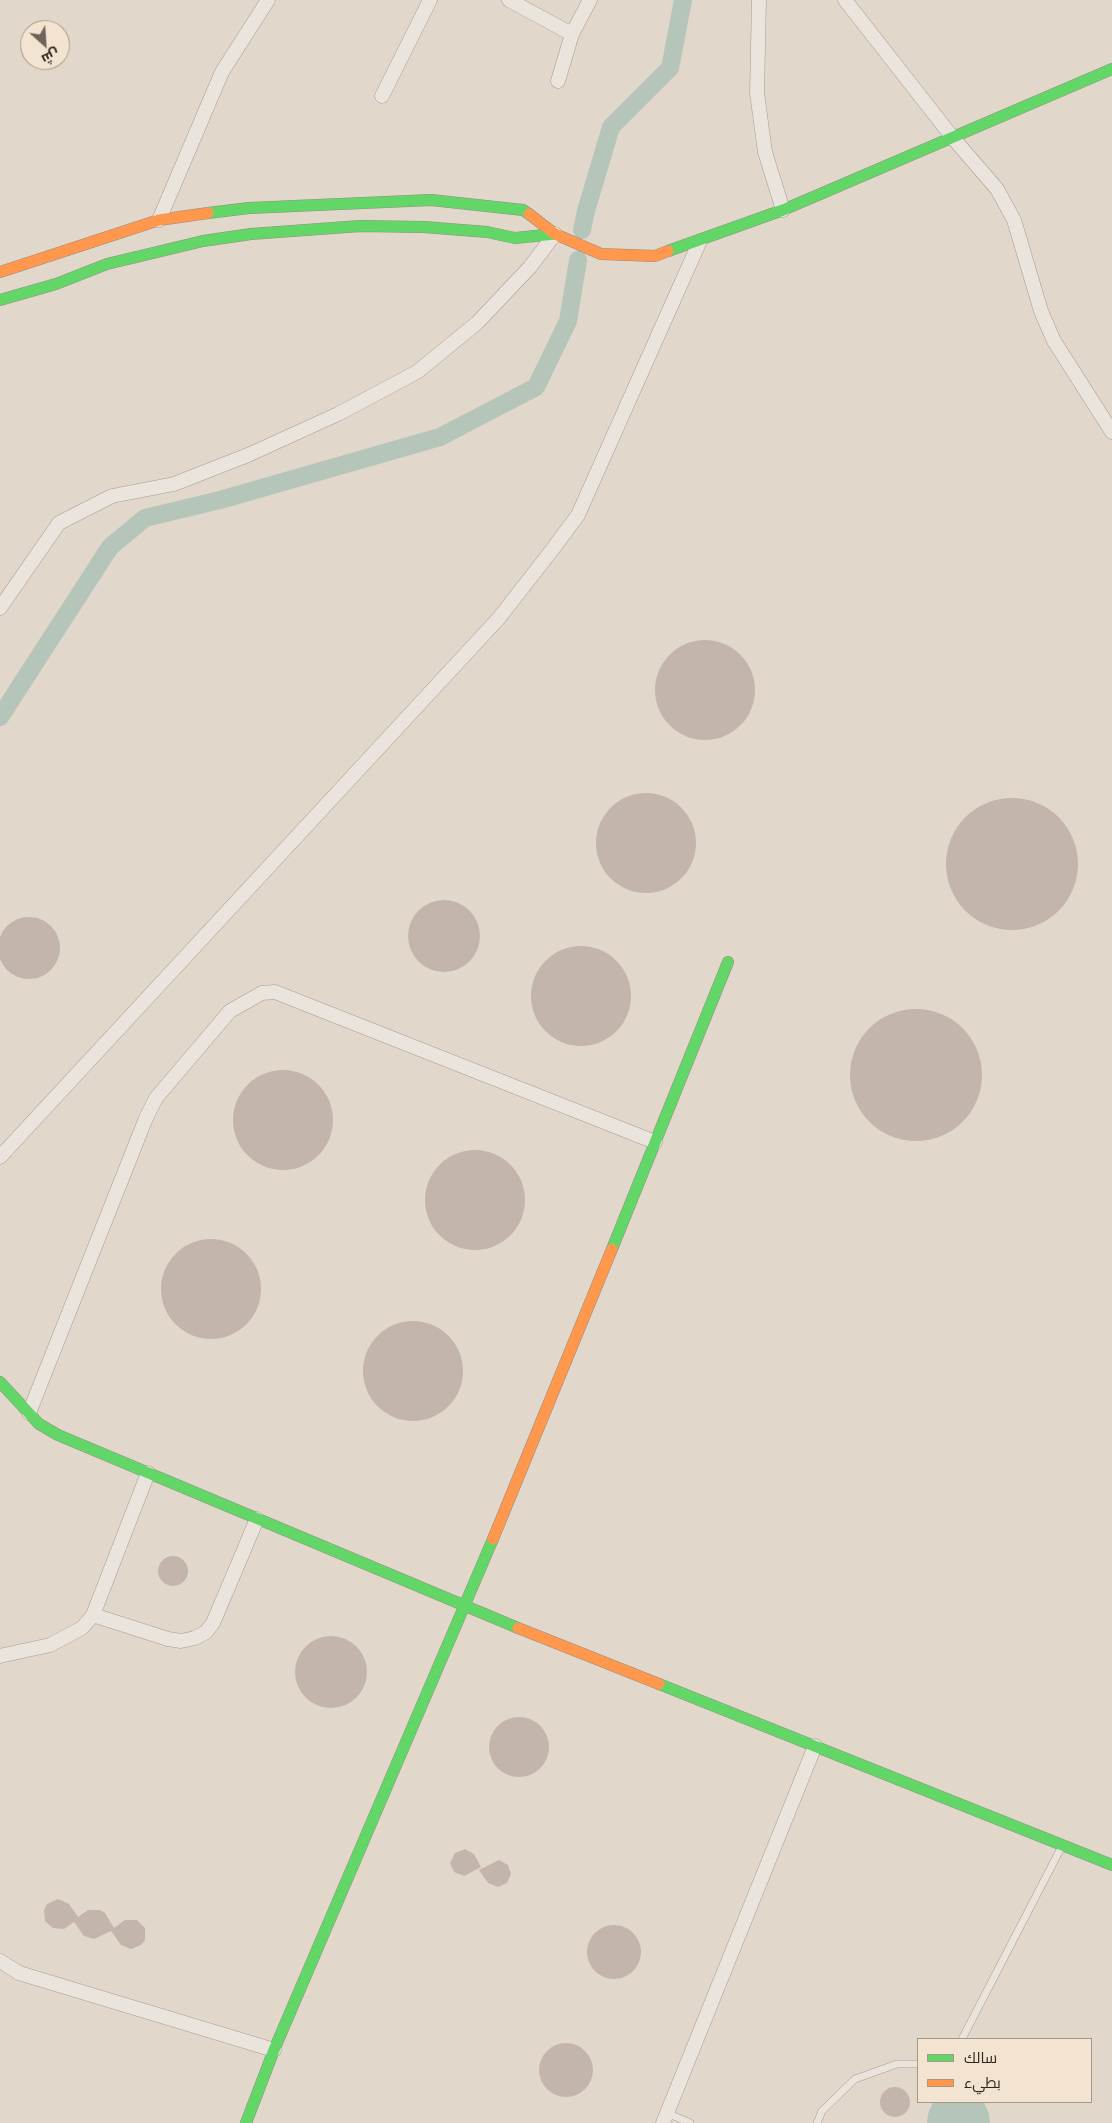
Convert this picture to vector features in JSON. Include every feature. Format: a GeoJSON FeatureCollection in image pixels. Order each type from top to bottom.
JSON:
{"type":"FeatureCollection","features":[{"type":"Feature","properties":{"kind":"street"},"geometry":{"type":"LineString","coordinates":[[159,220],[222,72],[268,0]]}},
{"type":"Feature","properties":{"kind":"street"},"geometry":{"type":"LineString","coordinates":[[382,96],[430,0]]}},
{"type":"Feature","properties":{"kind":"street"},"geometry":{"type":"LineString","coordinates":[[509,0],[572,34]]}},
{"type":"Feature","properties":{"kind":"street"},"geometry":{"type":"LineString","coordinates":[[558,82],[572,34],[590,0]]}},
{"type":"Feature","properties":{"kind":"street"},"geometry":{"type":"LineString","coordinates":[[759,0],[757,93],[765,152],[782,210]]}},
{"type":"Feature","properties":{"kind":"street"},"geometry":{"type":"LineString","coordinates":[[845,0],[953,138],[997,189],[1014,220],[1041,311],[1054,341],[1112,432]]}},
{"type":"Feature","properties":{"kind":"street"},"geometry":{"type":"LineString","coordinates":[[0,300],[56,284],[107,264],[195,243],[250,221],[431,200],[522,210],[555,234],[601,254],[655,256],[782,210],[1112,69]]}},
{"type":"Feature","properties":{"kind":"street"},"geometry":{"type":"LineString","coordinates":[[0,272],[159,220],[424,226],[487,232],[515,238],[555,234]]}},
{"type":"Feature","properties":{"kind":"street"},"geometry":{"type":"LineString","coordinates":[[0,608],[59,523],[112,496],[174,484],[248,455],[338,414],[417,372],[476,323],[530,267],[555,234]]}},
{"type":"Feature","properties":{"kind":"street"},"geometry":{"type":"LineString","coordinates":[[0,1157],[499,618],[552,550],[578,515],[700,241]]}},
{"type":"Feature","properties":{"kind":"street"},"geometry":{"type":"LineString","coordinates":[[246,2123],[274,2050],[466,1607],[728,962]]}},
{"type":"Feature","properties":{"kind":"street"},"geometry":{"type":"LineString","coordinates":[[29,1413],[146,1118],[156,1098],[230,1011],[262,993],[275,992],[655,1142]]}},
{"type":"Feature","properties":{"kind":"street"},"geometry":{"type":"LineString","coordinates":[[0,1382],[39,1424],[58,1435],[466,1607],[1112,1865]]}},
{"type":"Feature","properties":{"kind":"street"},"geometry":{"type":"LineString","coordinates":[[0,1656],[50,1645],[82,1628],[93,1614],[148,1473]]}},
{"type":"Feature","properties":{"kind":"street"},"geometry":{"type":"LineString","coordinates":[[93,1614],[168,1639],[181,1641],[195,1638],[206,1632],[213,1623],[257,1519]]}},
{"type":"Feature","properties":{"kind":"street"},"geometry":{"type":"LineString","coordinates":[[665,2118],[814,1746]]}},
{"type":"Feature","properties":{"kind":"street"},"geometry":{"type":"LineString","coordinates":[[0,1961],[18,1973],[274,2050]]}},
{"type":"Feature","properties":{"kind":"lane"},"geometry":{"type":"LineString","coordinates":[[963,2038],[1062,1845]]}},
{"type":"Feature","properties":{"kind":"lane"},"geometry":{"type":"LineString","coordinates":[[817,2123],[822,2111],[855,2079],[898,2064],[917,2064]]}},
{"type":"Feature","properties":{"kind":"lane"},"geometry":{"type":"LineString","coordinates":[[665,2118],[690,2123]]}},
{"type":"Feature","properties":{"kind":"shaded area"},"geometry":{"type":"Polygon","coordinates":[[[933,2103],[984,2103],[990,2123],[927,2123],[933,2103]]]}},
{"type":"Feature","properties":{"kind":"building"},"geometry":{"type":"Polygon","coordinates":[[[705,640],[724,644],[740,655],[751,671],[755,690],[751,709],[740,725],[724,736],[705,740],[686,736],[670,725],[659,709],[655,690],[659,671],[670,655],[686,644],[705,640]]]}},
{"type":"Feature","properties":{"kind":"building"},"geometry":{"type":"Polygon","coordinates":[[[646,793],[665,797],[681,808],[692,824],[696,843],[692,862],[681,878],[665,889],[646,893],[627,889],[611,878],[600,862],[596,843],[600,824],[611,808],[627,797],[646,793]]]}},
{"type":"Feature","properties":{"kind":"building"},"geometry":{"type":"Polygon","coordinates":[[[1012,798],[1037,803],[1058,818],[1073,839],[1078,864],[1073,889],[1058,910],[1037,925],[1012,930],[987,925],[966,910],[951,889],[946,864],[951,839],[966,818],[987,803],[1012,798]]]}},
{"type":"Feature","properties":{"kind":"building"},"geometry":{"type":"Polygon","coordinates":[[[444,900],[464,906],[474,916],[480,936],[474,956],[464,966],[444,972],[424,966],[414,956],[408,936],[414,916],[424,906],[444,900]]]}},
{"type":"Feature","properties":{"kind":"building"},"geometry":{"type":"Polygon","coordinates":[[[23,918],[35,918],[51,926],[59,942],[59,954],[51,970],[35,978],[23,978],[7,970],[-1,954],[-1,942],[7,926],[23,918]]]}},
{"type":"Feature","properties":{"kind":"building"},"geometry":{"type":"Polygon","coordinates":[[[581,946],[600,950],[616,961],[627,977],[631,996],[627,1015],[616,1031],[600,1042],[581,1046],[562,1042],[546,1031],[535,1015],[531,996],[535,977],[546,961],[562,950],[581,946]]]}},
{"type":"Feature","properties":{"kind":"building"},"geometry":{"type":"Polygon","coordinates":[[[916,1009],[929,1010],[941,1014],[963,1028],[977,1050],[981,1062],[981,1088],[977,1100],[963,1122],[941,1136],[929,1140],[916,1141],[903,1140],[891,1136],[869,1122],[855,1100],[851,1088],[850,1075],[851,1062],[855,1050],[869,1028],[891,1014],[903,1010],[916,1009]]]}},
{"type":"Feature","properties":{"kind":"building"},"geometry":{"type":"Polygon","coordinates":[[[283,1070],[302,1074],[318,1085],[329,1101],[333,1120],[329,1139],[318,1155],[302,1166],[283,1170],[264,1166],[248,1155],[237,1139],[233,1120],[237,1101],[248,1085],[264,1074],[283,1070]]]}},
{"type":"Feature","properties":{"kind":"building"},"geometry":{"type":"Polygon","coordinates":[[[475,1150],[494,1154],[510,1165],[521,1181],[525,1200],[521,1219],[510,1235],[494,1246],[475,1250],[456,1246],[440,1235],[429,1219],[425,1200],[429,1181],[440,1165],[456,1154],[475,1150]]]}},
{"type":"Feature","properties":{"kind":"building"},"geometry":{"type":"Polygon","coordinates":[[[211,1239],[230,1243],[246,1254],[257,1270],[261,1289],[257,1308],[246,1324],[230,1335],[211,1339],[192,1335],[176,1324],[165,1308],[161,1289],[165,1270],[176,1254],[192,1243],[211,1239]]]}},
{"type":"Feature","properties":{"kind":"building"},"geometry":{"type":"Polygon","coordinates":[[[413,1321],[432,1325],[448,1336],[459,1352],[463,1371],[459,1390],[448,1406],[432,1417],[413,1421],[394,1417],[378,1406],[367,1390],[363,1371],[367,1352],[378,1336],[394,1325],[413,1321]]]}},
{"type":"Feature","properties":{"kind":"building"},"geometry":{"type":"Polygon","coordinates":[[[173,1556],[184,1560],[188,1571],[184,1582],[173,1586],[162,1582],[158,1571],[162,1560],[173,1556]]]}},
{"type":"Feature","properties":{"kind":"building"},"geometry":{"type":"Polygon","coordinates":[[[331,1636],[345,1639],[357,1646],[364,1658],[367,1672],[364,1686],[357,1698],[345,1705],[331,1708],[317,1705],[305,1698],[298,1686],[295,1672],[298,1658],[305,1646],[317,1639],[331,1636]]]}},
{"type":"Feature","properties":{"kind":"building"},"geometry":{"type":"Polygon","coordinates":[[[519,1717],[536,1722],[544,1730],[549,1747],[544,1764],[536,1772],[519,1777],[502,1772],[494,1764],[489,1747],[494,1730],[502,1722],[519,1717]]]}},
{"type":"Feature","properties":{"kind":"building"},"geometry":{"type":"Polygon","coordinates":[[[465,1849],[474,1854],[481,1867],[464,1876],[454,1872],[450,1863],[455,1853],[465,1849]]]}},
{"type":"Feature","properties":{"kind":"building"},"geometry":{"type":"Polygon","coordinates":[[[499,1860],[508,1865],[511,1874],[507,1883],[498,1887],[488,1883],[479,1870],[499,1860]]]}},
{"type":"Feature","properties":{"kind":"building"},"geometry":{"type":"Polygon","coordinates":[[[58,1899],[69,1904],[78,1917],[88,1910],[100,1910],[105,1913],[114,1928],[125,1920],[137,1920],[145,1928],[145,1940],[141,1945],[131,1949],[121,1945],[111,1931],[94,1939],[84,1936],[74,1922],[64,1929],[53,1928],[45,1921],[44,1910],[47,1904],[58,1899]]]}},
{"type":"Feature","properties":{"kind":"building"},"geometry":{"type":"Polygon","coordinates":[[[614,1925],[624,1927],[633,1933],[639,1942],[641,1952],[639,1962],[633,1971],[624,1977],[614,1979],[604,1977],[595,1971],[589,1962],[587,1952],[589,1942],[595,1933],[604,1927],[614,1925]]]}},
{"type":"Feature","properties":{"kind":"building"},"geometry":{"type":"Polygon","coordinates":[[[566,2043],[576,2045],[585,2051],[591,2060],[593,2070],[591,2080],[585,2089],[576,2095],[566,2097],[556,2095],[547,2089],[541,2080],[539,2070],[541,2060],[547,2051],[556,2045],[566,2043]]]}},
{"type":"Feature","properties":{"kind":"building"},"geometry":{"type":"Polygon","coordinates":[[[895,2087],[906,2091],[910,2102],[906,2113],[895,2117],[884,2113],[880,2102],[884,2091],[895,2087]]]}},
{"type":"Feature","properties":{"kind":"waterway"},"geometry":{"type":"LineString","coordinates":[[582,230],[611,127],[670,68],[683,0]]}},
{"type":"Feature","properties":{"kind":"waterway"},"geometry":{"type":"LineString","coordinates":[[0,717],[110,547],[145,518],[220,500],[440,437],[536,387],[568,321],[578,260]]}},
{"type":"Feature","properties":{"kind":"traffic: fast"},"geometry":{"type":"LineString","coordinates":[[668,251],[783,210],[1112,69]]}},
{"type":"Feature","properties":{"kind":"traffic: fast"},"geometry":{"type":"LineString","coordinates":[[208,213],[249,208],[431,200],[523,210],[529,214]]}},
{"type":"Feature","properties":{"kind":"traffic: fast"},"geometry":{"type":"LineString","coordinates":[[0,300],[56,284],[107,264],[203,241],[251,234],[360,226],[424,227],[487,232],[515,238],[555,234]]}},
{"type":"Feature","properties":{"kind":"traffic: fast"},"geometry":{"type":"LineString","coordinates":[[612,1249],[728,962]]}},
{"type":"Feature","properties":{"kind":"traffic: fast"},"geometry":{"type":"LineString","coordinates":[[0,1382],[39,1424],[58,1435],[518,1628]]}},
{"type":"Feature","properties":{"kind":"traffic: fast"},"geometry":{"type":"LineString","coordinates":[[246,2123],[274,2050],[493,1539]]}},
{"type":"Feature","properties":{"kind":"traffic: fast"},"geometry":{"type":"LineString","coordinates":[[659,1684],[1112,1865]]}},
{"type":"Feature","properties":{"kind":"traffic: slow"},"geometry":{"type":"LineString","coordinates":[[0,272],[159,220],[208,213]]}},
{"type":"Feature","properties":{"kind":"traffic: slow"},"geometry":{"type":"LineString","coordinates":[[529,214],[555,234],[601,254],[655,256],[668,251]]}},
{"type":"Feature","properties":{"kind":"traffic: slow"},"geometry":{"type":"LineString","coordinates":[[493,1539],[612,1249]]}},
{"type":"Feature","properties":{"kind":"traffic: slow"},"geometry":{"type":"LineString","coordinates":[[518,1628],[659,1684]]}}]}
